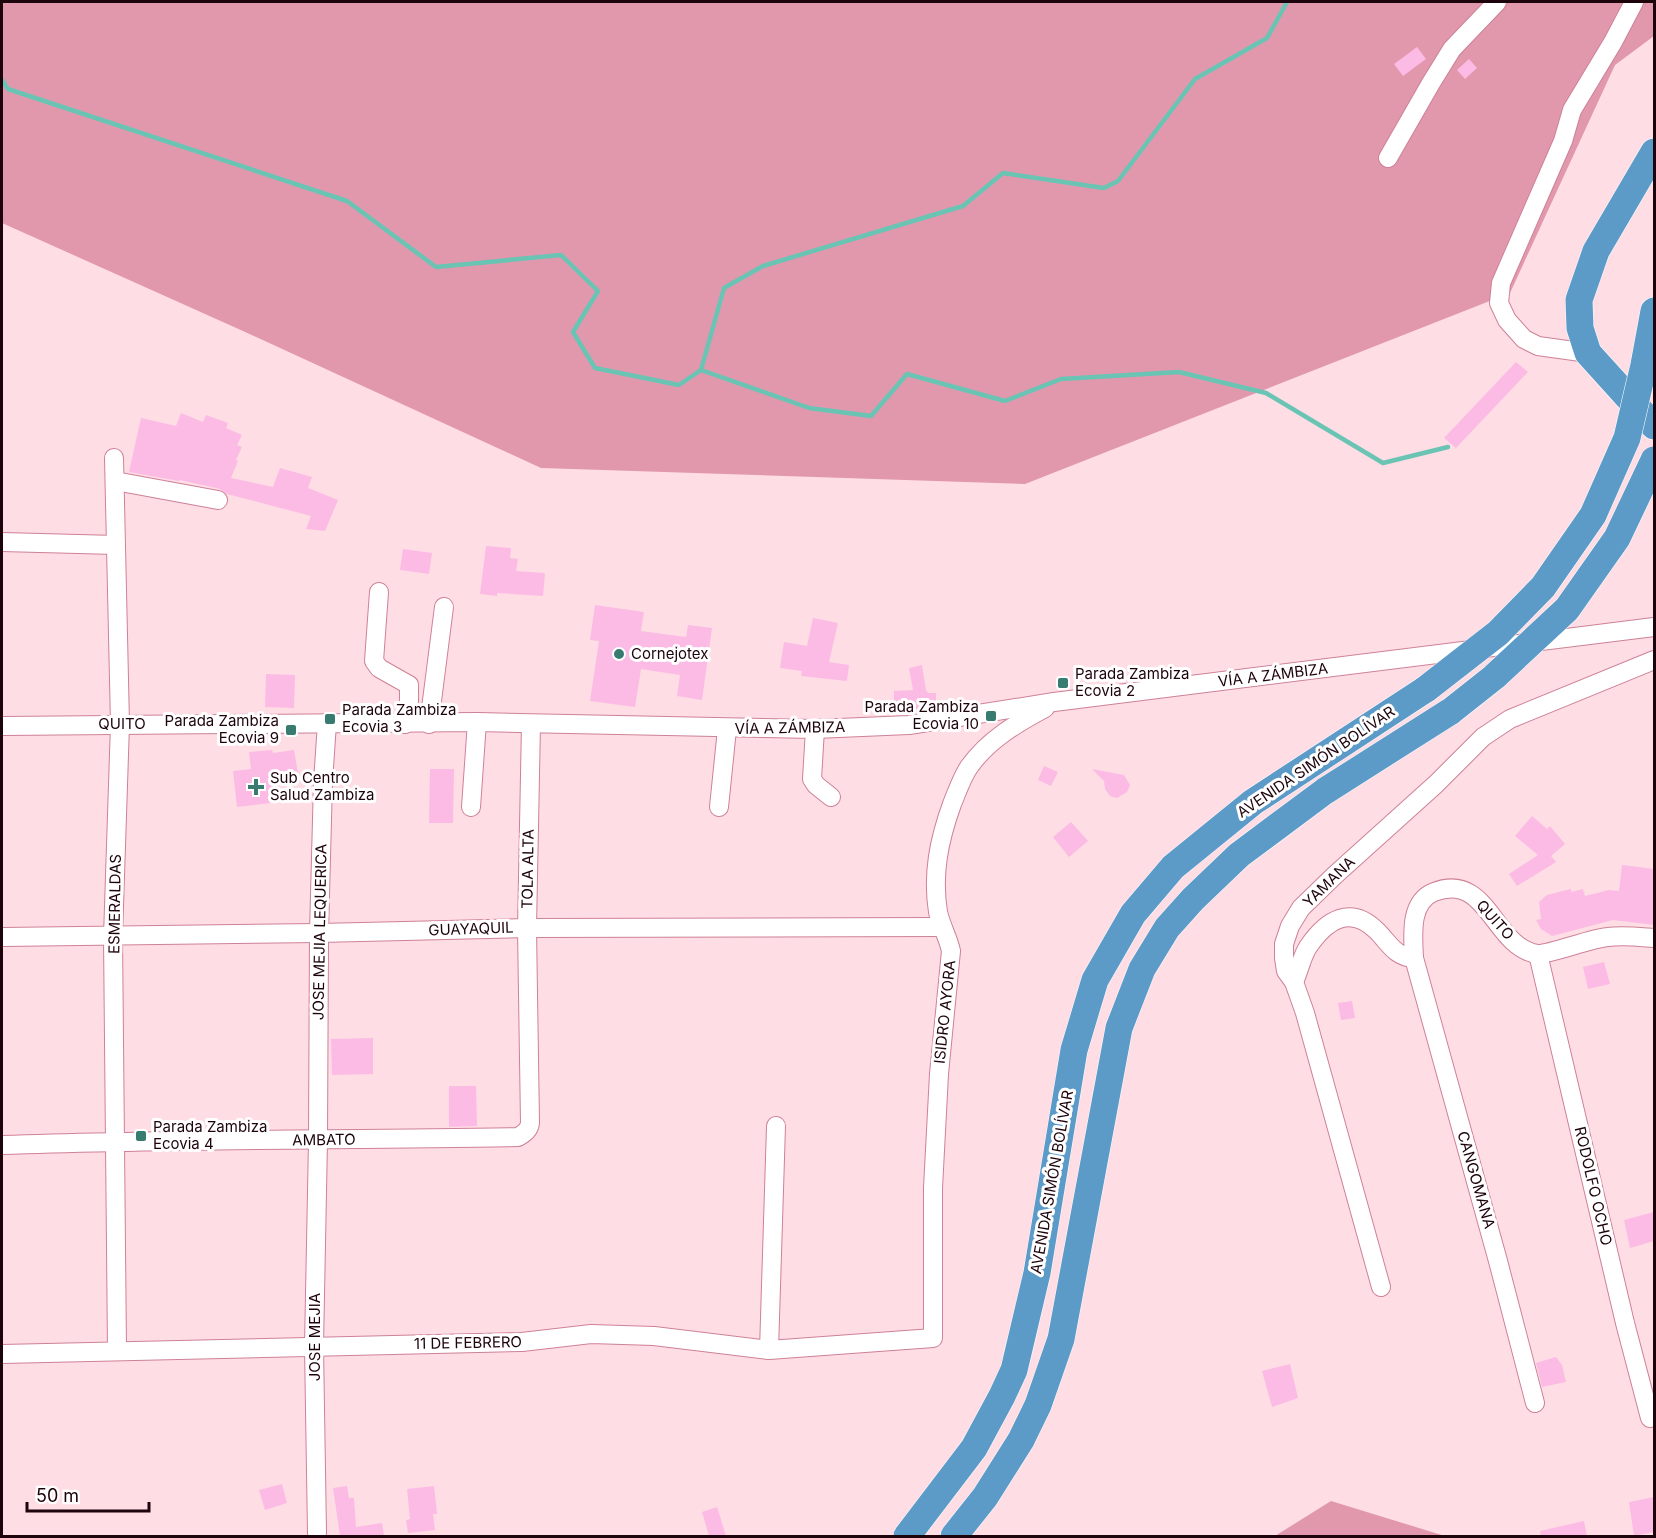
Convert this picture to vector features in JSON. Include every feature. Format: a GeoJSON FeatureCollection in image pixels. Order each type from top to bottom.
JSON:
{"type":"FeatureCollection","features":[{"type":"Feature","properties":{"kind":"highway"},"geometry":{"type":"LineString","coordinates":[[1654,152],[1596,251],[1579,300],[1580,328],[1588,352],[1654,426]]}},
{"type":"Feature","properties":{"kind":"highway","name":"AVENIDA SIMÓN BOLÍVAR"},"geometry":{"type":"LineString","coordinates":[[907,1536],[974,1448],[1014,1370],[1037,1274],[1074,1050],[1095,980],[1133,914],[1173,867],[1253,802],[1425,689],[1498,633],[1544,587],[1593,515],[1627,438],[1654,311]]}},
{"type":"Feature","properties":{"kind":"highway","name":"AVENIDA SIMÓN BOLÍVAR"},"geometry":{"type":"LineString","coordinates":[[954,1536],[985,1497],[1020,1440],[1038,1405],[1061,1339],[1119,1028],[1142,969],[1167,928],[1193,898],[1239,855],[1325,791],[1451,711],[1494,677],[1567,609],[1617,538],[1654,460]]}},
{"type":"Feature","properties":{"kind":"street"},"geometry":{"type":"LineString","coordinates":[[1388,158],[1452,49],[1497,2]]}},
{"type":"Feature","properties":{"kind":"street"},"geometry":{"type":"LineString","coordinates":[[1588,352],[1538,346],[1524,339],[1507,320],[1499,303],[1501,283],[1563,141],[1572,110],[1634,2]]}},
{"type":"Feature","properties":{"kind":"street","name":"ESMERALDAS"},"geometry":{"type":"LineString","coordinates":[[114,459],[120,724],[113,937],[117,1350]]}},
{"type":"Feature","properties":{"kind":"street"},"geometry":{"type":"LineString","coordinates":[[115,481],[218,500]]}},
{"type":"Feature","properties":{"kind":"street"},"geometry":{"type":"LineString","coordinates":[[2,542],[116,545]]}},
{"type":"Feature","properties":{"kind":"street"},"geometry":{"type":"LineString","coordinates":[[379,592],[374,661],[380,668],[409,685],[409,707],[405,724]]}},
{"type":"Feature","properties":{"kind":"street"},"geometry":{"type":"LineString","coordinates":[[429,724],[444,607]]}},
{"type":"Feature","properties":{"kind":"street","name":"VÍA A ZÁMBIZA"},"geometry":{"type":"LineString","coordinates":[[531,724],[815,729],[909,724],[1054,702],[1654,627]]}},
{"type":"Feature","properties":{"kind":"street","name":"YAMANA"},"geometry":{"type":"LineString","coordinates":[[1381,1287],[1294,982],[1286,970],[1284,944],[1290,926],[1301,908],[1436,784],[1483,737],[1510,719],[1654,660]]}},
{"type":"Feature","properties":{"kind":"street","name":"ISIDRO AYORA"},"geometry":{"type":"LineString","coordinates":[[933,1338],[933,1188],[939,1074],[951,951],[938,910],[936,863],[941,837],[955,796],[969,768],[990,744],[1008,730],[1054,702]]}},
{"type":"Feature","properties":{"kind":"street"},"geometry":{"type":"LineString","coordinates":[[471,807],[477,722]]}},
{"type":"Feature","properties":{"kind":"street","name":"QUITO"},"geometry":{"type":"LineString","coordinates":[[2,726],[477,722],[531,724]]}},
{"type":"Feature","properties":{"kind":"street","name":"JOSE MEJIA LEQUERICA"},"geometry":{"type":"LineString","coordinates":[[318,1141],[319,933],[327,723]]}},
{"type":"Feature","properties":{"kind":"street","name":"TOLA ALTA"},"geometry":{"type":"LineString","coordinates":[[530,1123],[527,928],[531,724]]}},
{"type":"Feature","properties":{"kind":"street"},"geometry":{"type":"LineString","coordinates":[[719,807],[727,729]]}},
{"type":"Feature","properties":{"kind":"street"},"geometry":{"type":"LineString","coordinates":[[815,729],[812,778],[816,785],[831,797]]}},
{"type":"Feature","properties":{"kind":"street","name":"QUITO"},"geometry":{"type":"LineString","coordinates":[[1414,958],[1413,931],[1416,910],[1430,894],[1443,889],[1459,888],[1479,899],[1508,936],[1521,948],[1538,954]]}},
{"type":"Feature","properties":{"kind":"street"},"geometry":{"type":"LineString","coordinates":[[1294,982],[1308,948],[1325,927],[1342,918],[1360,918],[1377,931],[1398,954],[1406,958],[1414,958]]}},
{"type":"Feature","properties":{"kind":"street","name":"GUAYAQUIL"},"geometry":{"type":"LineString","coordinates":[[2,937],[113,937],[527,928],[942,927]]}},
{"type":"Feature","properties":{"kind":"street"},"geometry":{"type":"LineString","coordinates":[[1538,954],[1609,936],[1654,938]]}},
{"type":"Feature","properties":{"kind":"street","name":"RODOLFO OCHO"},"geometry":{"type":"LineString","coordinates":[[1538,954],[1625,1323],[1650,1418]]}},
{"type":"Feature","properties":{"kind":"street","name":"CANGOMANA"},"geometry":{"type":"LineString","coordinates":[[1414,958],[1535,1402]]}},
{"type":"Feature","properties":{"kind":"street","name":"AMBATO"},"geometry":{"type":"LineString","coordinates":[[2,1145],[115,1141],[318,1141],[518,1137],[527,1132],[530,1123]]}},
{"type":"Feature","properties":{"kind":"street"},"geometry":{"type":"LineString","coordinates":[[769,1350],[776,1126]]}},
{"type":"Feature","properties":{"kind":"street","name":"JOSE MEJIA"},"geometry":{"type":"LineString","coordinates":[[317,1533],[314,1346],[318,1141]]}},
{"type":"Feature","properties":{"kind":"street","name":"11 DE FEBRERO"},"geometry":{"type":"LineString","coordinates":[[2,1354],[522,1342],[591,1334],[654,1336],[769,1350],[933,1338]]}},
{"type":"Feature","properties":{"kind":"shaded area"},"geometry":{"type":"Polygon","coordinates":[[[2,2],[1654,2],[1654,36],[1615,65],[1510,293],[1025,484],[541,468],[2,223],[2,2]]]}},
{"type":"Feature","properties":{"kind":"shaded area"},"geometry":{"type":"Polygon","coordinates":[[[1331,1501],[1445,1536],[1275,1536],[1331,1501]]]}},
{"type":"Feature","properties":{"kind":"building"},"geometry":{"type":"Polygon","coordinates":[[[1417,47],[1426,59],[1403,76],[1394,64],[1417,47]]]}},
{"type":"Feature","properties":{"kind":"building"},"geometry":{"type":"Polygon","coordinates":[[[1469,59],[1477,68],[1465,79],[1457,70],[1469,59]]]}},
{"type":"Feature","properties":{"kind":"building"},"geometry":{"type":"Polygon","coordinates":[[[1516,362],[1528,372],[1456,448],[1444,438],[1516,362]]]}},
{"type":"Feature","properties":{"kind":"building"},"geometry":{"type":"Polygon","coordinates":[[[181,413],[203,422],[206,415],[228,423],[226,428],[242,435],[237,445],[242,447],[231,478],[273,487],[280,468],[312,477],[308,488],[338,500],[325,531],[306,529],[311,516],[227,494],[220,489],[129,472],[141,418],[176,426],[181,413]]]}},
{"type":"Feature","properties":{"kind":"building"},"geometry":{"type":"Polygon","coordinates":[[[486,546],[511,548],[510,558],[518,559],[516,571],[545,573],[543,596],[480,594],[486,546]]]}},
{"type":"Feature","properties":{"kind":"building"},"geometry":{"type":"Polygon","coordinates":[[[403,549],[432,553],[429,574],[400,570],[403,549]]]}},
{"type":"Feature","properties":{"kind":"building"},"geometry":{"type":"Polygon","coordinates":[[[595,605],[644,612],[641,631],[686,637],[688,625],[712,628],[702,700],[677,696],[680,675],[641,669],[635,707],[590,701],[599,641],[590,640],[595,605]]]}},
{"type":"Feature","properties":{"kind":"building"},"geometry":{"type":"Polygon","coordinates":[[[813,618],[838,623],[829,662],[849,665],[847,681],[801,676],[802,671],[780,668],[784,642],[807,646],[813,618]]]}},
{"type":"Feature","properties":{"kind":"building"},"geometry":{"type":"Polygon","coordinates":[[[922,665],[926,690],[928,693],[936,693],[936,709],[894,711],[894,691],[913,690],[909,668],[922,665]]]}},
{"type":"Feature","properties":{"kind":"building"},"geometry":{"type":"Polygon","coordinates":[[[266,674],[295,675],[294,708],[265,707],[266,674]]]}},
{"type":"Feature","properties":{"kind":"building","name":"Sub Centro Salud Zambiza"},"geometry":{"type":"Polygon","coordinates":[[[272,750],[273,753],[294,750],[298,773],[288,774],[289,782],[276,783],[278,802],[237,807],[233,771],[251,769],[249,752],[272,750]]]}},
{"type":"Feature","properties":{"kind":"building"},"geometry":{"type":"Polygon","coordinates":[[[1044,766],[1058,772],[1051,786],[1038,780],[1044,766]]]}},
{"type":"Feature","properties":{"kind":"building"},"geometry":{"type":"Polygon","coordinates":[[[430,769],[454,769],[453,823],[429,823],[430,769]]]}},
{"type":"Feature","properties":{"kind":"building"},"geometry":{"type":"Polygon","coordinates":[[[1092,769],[1124,775],[1130,785],[1127,792],[1117,798],[1110,796],[1105,789],[1104,781],[1092,769]]]}},
{"type":"Feature","properties":{"kind":"building"},"geometry":{"type":"Polygon","coordinates":[[[1532,816],[1547,829],[1550,826],[1565,844],[1551,856],[1556,862],[1517,886],[1509,874],[1538,855],[1515,836],[1532,816]]]}},
{"type":"Feature","properties":{"kind":"building"},"geometry":{"type":"Polygon","coordinates":[[[1071,822],[1088,841],[1069,857],[1053,837],[1071,822]]]}},
{"type":"Feature","properties":{"kind":"building"},"geometry":{"type":"Polygon","coordinates":[[[1622,865],[1654,869],[1654,925],[1613,920],[1552,936],[1541,929],[1536,920],[1541,919],[1539,902],[1547,895],[1571,889],[1571,892],[1583,889],[1585,896],[1609,890],[1619,891],[1622,865]]]}},
{"type":"Feature","properties":{"kind":"building"},"geometry":{"type":"Polygon","coordinates":[[[1604,962],[1610,984],[1588,989],[1583,967],[1604,962]]]}},
{"type":"Feature","properties":{"kind":"building"},"geometry":{"type":"Polygon","coordinates":[[[1352,1001],[1355,1018],[1341,1020],[1338,1003],[1352,1001]]]}},
{"type":"Feature","properties":{"kind":"building"},"geometry":{"type":"Polygon","coordinates":[[[373,1038],[373,1074],[332,1075],[331,1039],[373,1038]]]}},
{"type":"Feature","properties":{"kind":"building"},"geometry":{"type":"Polygon","coordinates":[[[449,1086],[476,1086],[477,1126],[449,1127],[449,1086]]]}},
{"type":"Feature","properties":{"kind":"building"},"geometry":{"type":"Polygon","coordinates":[[[1654,1212],[1654,1241],[1630,1248],[1624,1220],[1654,1212]]]}},
{"type":"Feature","properties":{"kind":"building"},"geometry":{"type":"Polygon","coordinates":[[[1556,1357],[1562,1365],[1566,1382],[1542,1387],[1536,1363],[1556,1357]]]}},
{"type":"Feature","properties":{"kind":"building"},"geometry":{"type":"Polygon","coordinates":[[[1290,1364],[1298,1398],[1272,1407],[1262,1371],[1290,1364]]]}},
{"type":"Feature","properties":{"kind":"building"},"geometry":{"type":"Polygon","coordinates":[[[282,1484],[287,1503],[265,1510],[259,1490],[282,1484]]]}},
{"type":"Feature","properties":{"kind":"building"},"geometry":{"type":"Polygon","coordinates":[[[347,1486],[349,1498],[354,1498],[356,1527],[382,1523],[384,1535],[340,1536],[333,1488],[347,1486]]]}},
{"type":"Feature","properties":{"kind":"building"},"geometry":{"type":"Polygon","coordinates":[[[434,1486],[437,1514],[433,1514],[435,1530],[408,1533],[406,1520],[410,1519],[407,1489],[434,1486]]]}},
{"type":"Feature","properties":{"kind":"building"},"geometry":{"type":"Polygon","coordinates":[[[1654,1497],[1654,1532],[1634,1536],[1629,1502],[1654,1497]]]}},
{"type":"Feature","properties":{"kind":"building"},"geometry":{"type":"Polygon","coordinates":[[[717,1507],[726,1536],[709,1536],[702,1512],[717,1507]]]}},
{"type":"Feature","properties":{"kind":"building"},"geometry":{"type":"Polygon","coordinates":[[[1584,1521],[1587,1536],[1541,1536],[1540,1531],[1584,1521]]]}},
{"type":"Feature","properties":{"kind":"waterway"},"geometry":{"type":"LineString","coordinates":[[701,370],[724,288],[763,266],[963,206],[1003,173],[1104,188],[1118,181],[1195,79],[1267,38],[1287,2]]}},
{"type":"Feature","properties":{"kind":"waterway"},"geometry":{"type":"LineString","coordinates":[[2,80],[8,89],[347,201],[436,267],[561,255],[598,291],[573,332],[595,368],[679,385],[701,370],[809,408],[871,416],[907,374],[1005,401],[1061,379],[1179,372],[1266,393],[1383,463],[1448,447]]}},
{"type":"Feature","properties":{"kind":"place","name":"Cornejotex"},"geometry":{"type":"Point","coordinates":[619,654]}},
{"type":"Feature","properties":{"kind":"place","name":"Parada Zambiza Ecovia 2"},"geometry":{"type":"Point","coordinates":[1063,683]}},
{"type":"Feature","properties":{"kind":"place","name":"Parada Zambiza Ecovia 10"},"geometry":{"type":"Point","coordinates":[991,716]}},
{"type":"Feature","properties":{"kind":"place","name":"Parada Zambiza Ecovia 3"},"geometry":{"type":"Point","coordinates":[330,719]}},
{"type":"Feature","properties":{"kind":"place","name":"Parada Zambiza Ecovia 9"},"geometry":{"type":"Point","coordinates":[291,730]}},
{"type":"Feature","properties":{"kind":"place","name":"Sub Centro Salud Zambiza"},"geometry":{"type":"Point","coordinates":[256,787]}},
{"type":"Feature","properties":{"kind":"place","name":"Parada Zambiza Ecovia 4"},"geometry":{"type":"Point","coordinates":[141,1136]}}]}
